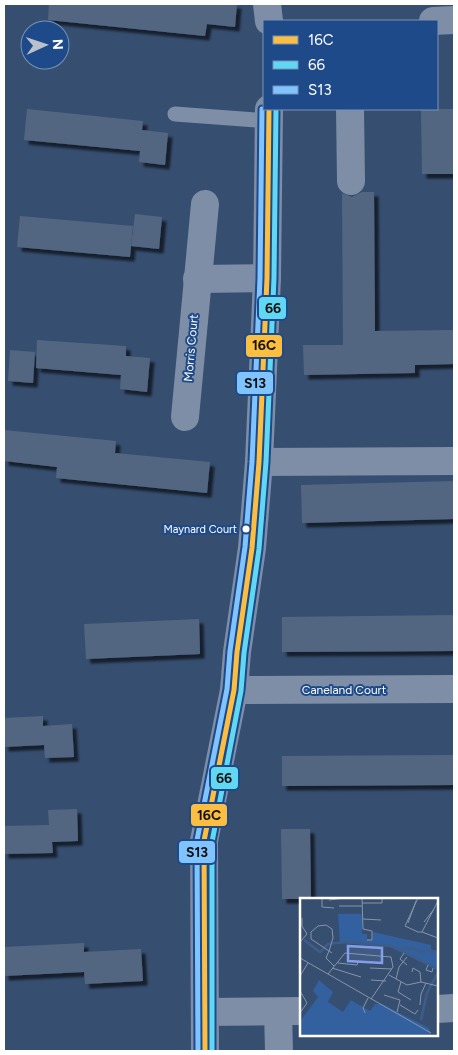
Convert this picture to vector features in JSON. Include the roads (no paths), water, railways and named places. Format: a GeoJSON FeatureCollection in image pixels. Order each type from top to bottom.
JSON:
{"type":"FeatureCollection","features":[{"type":"Feature","properties":{"kind":"street"},"geometry":{"type":"LineString","coordinates":[[267,4],[269,20]]}},
{"type":"Feature","properties":{"kind":"street"},"geometry":{"type":"LineString","coordinates":[[438,21],[454,20]]}},
{"type":"Feature","properties":{"kind":"street"},"geometry":{"type":"LineString","coordinates":[[350,110],[351,181]]}},
{"type":"Feature","properties":{"kind":"street"},"geometry":{"type":"LineString","coordinates":[[205,1051],[204,841],[234,690],[237,652],[250,565],[258,462],[267,278],[269,115]]}},
{"type":"Feature","properties":{"kind":"street","name":"Morris Court"},"geometry":{"type":"LineString","coordinates":[[185,417],[205,204]]}},
{"type":"Feature","properties":{"kind":"street"},"geometry":{"type":"LineString","coordinates":[[197,279],[267,278]]}},
{"type":"Feature","properties":{"kind":"street"},"geometry":{"type":"LineString","coordinates":[[258,462],[454,461]]}},
{"type":"Feature","properties":{"kind":"street","name":"Caneland Court"},"geometry":{"type":"LineString","coordinates":[[234,690],[454,689]]}},
{"type":"Feature","properties":{"kind":"street"},"geometry":{"type":"LineString","coordinates":[[206,1012],[290,1011],[279,1051]]}},
{"type":"Feature","properties":{"kind":"lane"},"geometry":{"type":"LineString","coordinates":[[175,114],[269,115]]}},
{"type":"Feature","properties":{"kind":"place","name":"Maynard Court"},"geometry":{"type":"Point","coordinates":[246,529]}}]}
